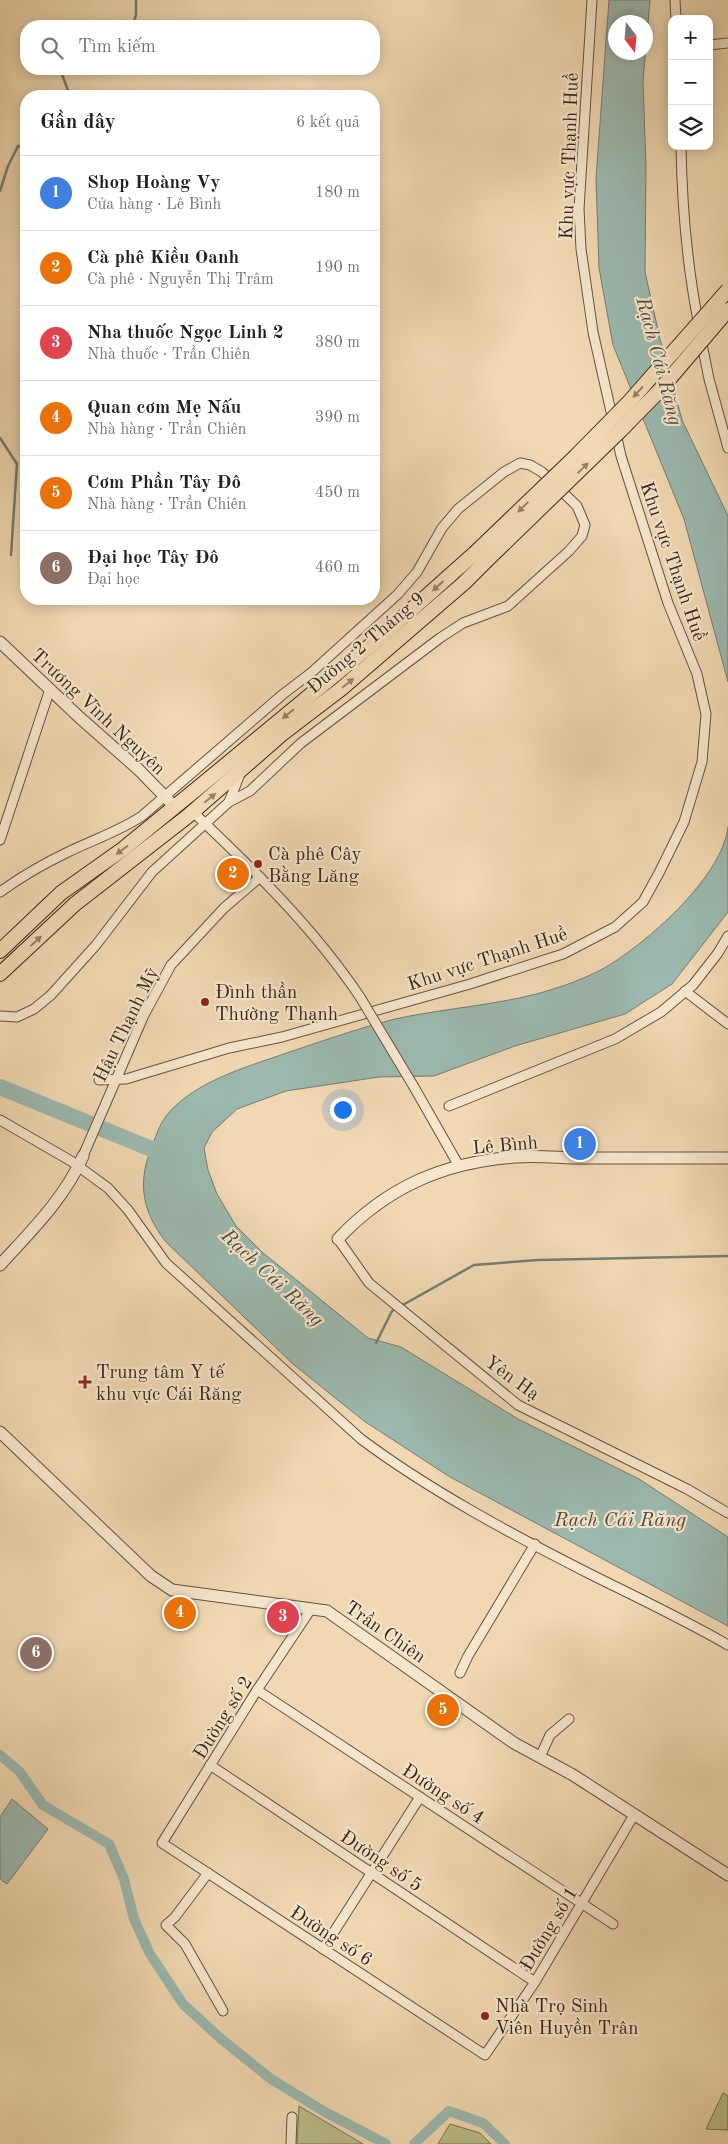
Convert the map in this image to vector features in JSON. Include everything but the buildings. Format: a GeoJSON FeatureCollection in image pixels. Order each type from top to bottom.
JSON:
{"type":"FeatureCollection","features":[{"type":"Feature","properties":{"kind":"highway","name":"Đường 2 Tháng 9"},"geometry":{"type":"LineString","coordinates":[[0,974],[76,904],[193,812],[282,734],[381,655],[464,583],[480,557],[630,400],[728,290]]}},
{"type":"Feature","properties":{"kind":"highway","name":"Đường 2 Tháng 9"},"geometry":{"type":"LineString","coordinates":[[0,951],[61,893],[140,836],[480,557],[621,430],[659,391],[728,310]]}},
{"type":"Feature","properties":{"kind":"street","name":"Khu vực Thạnh Huề"},"geometry":{"type":"LineString","coordinates":[[98,1080],[126,1079],[229,1048],[282,1037],[470,984],[563,954],[615,927],[643,902],[684,822],[702,762],[706,714],[697,674],[668,603],[621,456],[593,332],[581,249],[579,200],[592,0]]}},
{"type":"Feature","properties":{"kind":"street"},"geometry":{"type":"LineString","coordinates":[[675,0],[676,15]]}},
{"type":"Feature","properties":{"kind":"street"},"geometry":{"type":"LineString","coordinates":[[713,45],[728,43]]}},
{"type":"Feature","properties":{"kind":"street"},"geometry":{"type":"LineString","coordinates":[[681,150],[682,208],[691,285],[710,379],[728,448]]}},
{"type":"Feature","properties":{"kind":"street"},"geometry":{"type":"LineString","coordinates":[[0,892],[21,876],[67,852],[122,828],[142,816],[163,796],[312,672],[398,594],[417,572],[442,528],[458,509],[504,472],[520,463],[530,465],[542,472],[577,506],[585,525],[582,536],[569,551],[508,606],[463,623],[440,638],[301,743],[250,791],[228,802],[152,872],[96,944],[51,995],[34,1009],[17,1017],[0,1016]]}},
{"type":"Feature","properties":{"kind":"street","name":"Trương Vĩnh Nguyên"},"geometry":{"type":"LineString","coordinates":[[0,642],[138,769],[175,807]]}},
{"type":"Feature","properties":{"kind":"street"},"geometry":{"type":"LineString","coordinates":[[0,840],[50,689]]}},
{"type":"Feature","properties":{"kind":"street"},"geometry":{"type":"LineString","coordinates":[[228,802],[240,772]]}},
{"type":"Feature","properties":{"kind":"street"},"geometry":{"type":"LineString","coordinates":[[193,812],[260,877],[317,938],[360,997],[459,1166]]}},
{"type":"Feature","properties":{"kind":"street"},"geometry":{"type":"LineString","coordinates":[[140,836],[142,816]]}},
{"type":"Feature","properties":{"kind":"street","name":"Hậu Thạnh Mỹ"},"geometry":{"type":"LineString","coordinates":[[81,1161],[144,1015],[172,965],[224,908],[260,877]]}},
{"type":"Feature","properties":{"kind":"street"},"geometry":{"type":"LineString","coordinates":[[449,1106],[615,1038],[661,1012],[685,991],[718,953],[728,936]]}},
{"type":"Feature","properties":{"kind":"street"},"geometry":{"type":"LineString","coordinates":[[685,991],[728,1024]]}},
{"type":"Feature","properties":{"kind":"street"},"geometry":{"type":"LineString","coordinates":[[0,1120],[81,1161],[128,1210],[166,1263],[361,1439],[389,1460],[445,1494],[535,1544],[728,1646]]}},
{"type":"Feature","properties":{"kind":"street","name":"Lê Bình"},"geometry":{"type":"LineString","coordinates":[[338,1239],[374,1206],[393,1192],[425,1178],[482,1160],[518,1157],[728,1158]]}},
{"type":"Feature","properties":{"kind":"street"},"geometry":{"type":"LineString","coordinates":[[0,1265],[54,1204],[81,1161]]}},
{"type":"Feature","properties":{"kind":"street","name":"Yên Hạ"},"geometry":{"type":"LineString","coordinates":[[338,1239],[368,1283],[518,1405],[687,1489],[728,1513]]}},
{"type":"Feature","properties":{"kind":"street","name":"Trần Chiên"},"geometry":{"type":"LineString","coordinates":[[0,1432],[151,1576],[172,1590],[327,1611],[514,1743],[574,1775],[728,1875]]}},
{"type":"Feature","properties":{"kind":"street"},"geometry":{"type":"LineString","coordinates":[[460,1673],[468,1656],[535,1544]]}},
{"type":"Feature","properties":{"kind":"street","name":"Đường số 2"},"geometry":{"type":"LineString","coordinates":[[162,1843],[257,1690],[311,1609]]}},
{"type":"Feature","properties":{"kind":"street","name":"Đường số 4"},"geometry":{"type":"LineString","coordinates":[[257,1690],[613,1924]]}},
{"type":"Feature","properties":{"kind":"street"},"geometry":{"type":"LineString","coordinates":[[540,1758],[550,1735],[569,1719]]}},
{"type":"Feature","properties":{"kind":"street","name":"Đường số 5"},"geometry":{"type":"LineString","coordinates":[[210,1765],[535,1982]]}},
{"type":"Feature","properties":{"kind":"street"},"geometry":{"type":"LineString","coordinates":[[323,1949],[420,1797]]}},
{"type":"Feature","properties":{"kind":"street","name":"Đường số 1"},"geometry":{"type":"LineString","coordinates":[[485,2055],[535,1982],[634,1815]]}},
{"type":"Feature","properties":{"kind":"street","name":"Đường số 6"},"geometry":{"type":"LineString","coordinates":[[162,1843],[485,2055]]}},
{"type":"Feature","properties":{"kind":"street"},"geometry":{"type":"LineString","coordinates":[[208,1873],[166,1925],[184,1944],[223,2011]]}},
{"type":"Feature","properties":{"kind":"street"},"geometry":{"type":"LineString","coordinates":[[291,2144],[292,2117]]}},
{"type":"Feature","properties":{"kind":"green space"},"geometry":{"type":"Polygon","coordinates":[[[723,2093],[728,2096],[728,2130],[706,2129],[723,2093]]]}},
{"type":"Feature","properties":{"kind":"green space"},"geometry":{"type":"Polygon","coordinates":[[[299,2106],[363,2144],[297,2144],[299,2106]]]}},
{"type":"Feature","properties":{"kind":"green space"},"geometry":{"type":"Polygon","coordinates":[[[450,2124],[480,2133],[491,2144],[438,2144],[450,2124]]]}},
{"type":"Feature","properties":{"kind":"water","name":"Rạch Cái Răng"},"geometry":{"type":"Polygon","coordinates":[[[609,0],[650,0],[649,15],[608,15],[608,60],[645,60],[643,82],[646,166],[645,272],[660,339],[682,420],[728,516],[728,682],[684,519],[613,345],[599,268],[596,178],[609,0]]]}},
{"type":"Feature","properties":{"kind":"water","name":"Rạch Cái Răng"},"geometry":{"type":"Polygon","coordinates":[[[728,827],[728,912],[672,984],[625,1014],[515,1046],[434,1076],[379,1077],[286,1091],[237,1109],[212,1132],[204,1148],[208,1170],[217,1194],[236,1226],[262,1252],[368,1338],[401,1347],[518,1419],[639,1479],[728,1537],[728,1626],[450,1477],[364,1421],[293,1364],[166,1242],[147,1209],[144,1174],[157,1132],[166,1116],[186,1097],[225,1075],[330,1038],[395,1019],[520,998],[560,987],[600,971],[646,939],[683,904],[713,865],[723,846],[728,827]]]}},
{"type":"Feature","properties":{"kind":"water"},"geometry":{"type":"Polygon","coordinates":[[[12,1799],[48,1829],[7,1884],[0,1879],[0,1817],[12,1799]]]}},
{"type":"Feature","properties":{"kind":"waterway"},"geometry":{"type":"LineString","coordinates":[[134,20],[136,0]]}},
{"type":"Feature","properties":{"kind":"waterway"},"geometry":{"type":"LineString","coordinates":[[62,75],[68,90]]}},
{"type":"Feature","properties":{"kind":"waterway"},"geometry":{"type":"LineString","coordinates":[[0,191],[8,166],[18,146],[20,146]]}},
{"type":"Feature","properties":{"kind":"waterway"},"geometry":{"type":"LineString","coordinates":[[0,438],[17,464],[11,555]]}},
{"type":"Feature","properties":{"kind":"waterway"},"geometry":{"type":"LineString","coordinates":[[0,1087],[171,1157]]}},
{"type":"Feature","properties":{"kind":"waterway"},"geometry":{"type":"LineString","coordinates":[[376,1343],[392,1311],[474,1265],[538,1260],[728,1256]]}},
{"type":"Feature","properties":{"kind":"waterway"},"geometry":{"type":"LineString","coordinates":[[0,1755],[19,1771],[43,1805],[109,1844],[124,1879],[134,1919],[150,1954],[183,2004],[220,2038],[271,2079],[325,2112],[386,2144]]}},
{"type":"Feature","properties":{"kind":"waterway"},"geometry":{"type":"LineString","coordinates":[[414,2144],[449,2111],[483,2123],[505,2144]]}},
{"type":"Feature","properties":{"kind":"place","name":"Cà phê Cây Bằng Lăng"},"geometry":{"type":"Point","coordinates":[258,864]}},
{"type":"Feature","properties":{"kind":"place","name":"Cà phê Kiều Oanh"},"geometry":{"type":"Point","coordinates":[233,874]}},
{"type":"Feature","properties":{"kind":"place","name":"Đình thần Thường Thạnh"},"geometry":{"type":"Point","coordinates":[205,1002]}},
{"type":"Feature","properties":{"kind":"place","name":"Shop Hoàng Vy"},"geometry":{"type":"Point","coordinates":[580,1144]}},
{"type":"Feature","properties":{"kind":"place","name":"Trung tâm Y tế khu vực Cái Răng"},"geometry":{"type":"Point","coordinates":[85,1382]}},
{"type":"Feature","properties":{"kind":"place","name":"Quan cơm Mẹ Nấu"},"geometry":{"type":"Point","coordinates":[180,1613]}},
{"type":"Feature","properties":{"kind":"place","name":"Nha thuốc Ngọc Linh 2"},"geometry":{"type":"Point","coordinates":[283,1617]}},
{"type":"Feature","properties":{"kind":"place","name":"Đại học Tây Đô"},"geometry":{"type":"Point","coordinates":[36,1653]}},
{"type":"Feature","properties":{"kind":"place","name":"Cơm Phần Tây Đô"},"geometry":{"type":"Point","coordinates":[443,1710]}},
{"type":"Feature","properties":{"kind":"place","name":"Nhà Trọ Sinh Viên Huyền Trân"},"geometry":{"type":"Point","coordinates":[485,2016]}}]}
